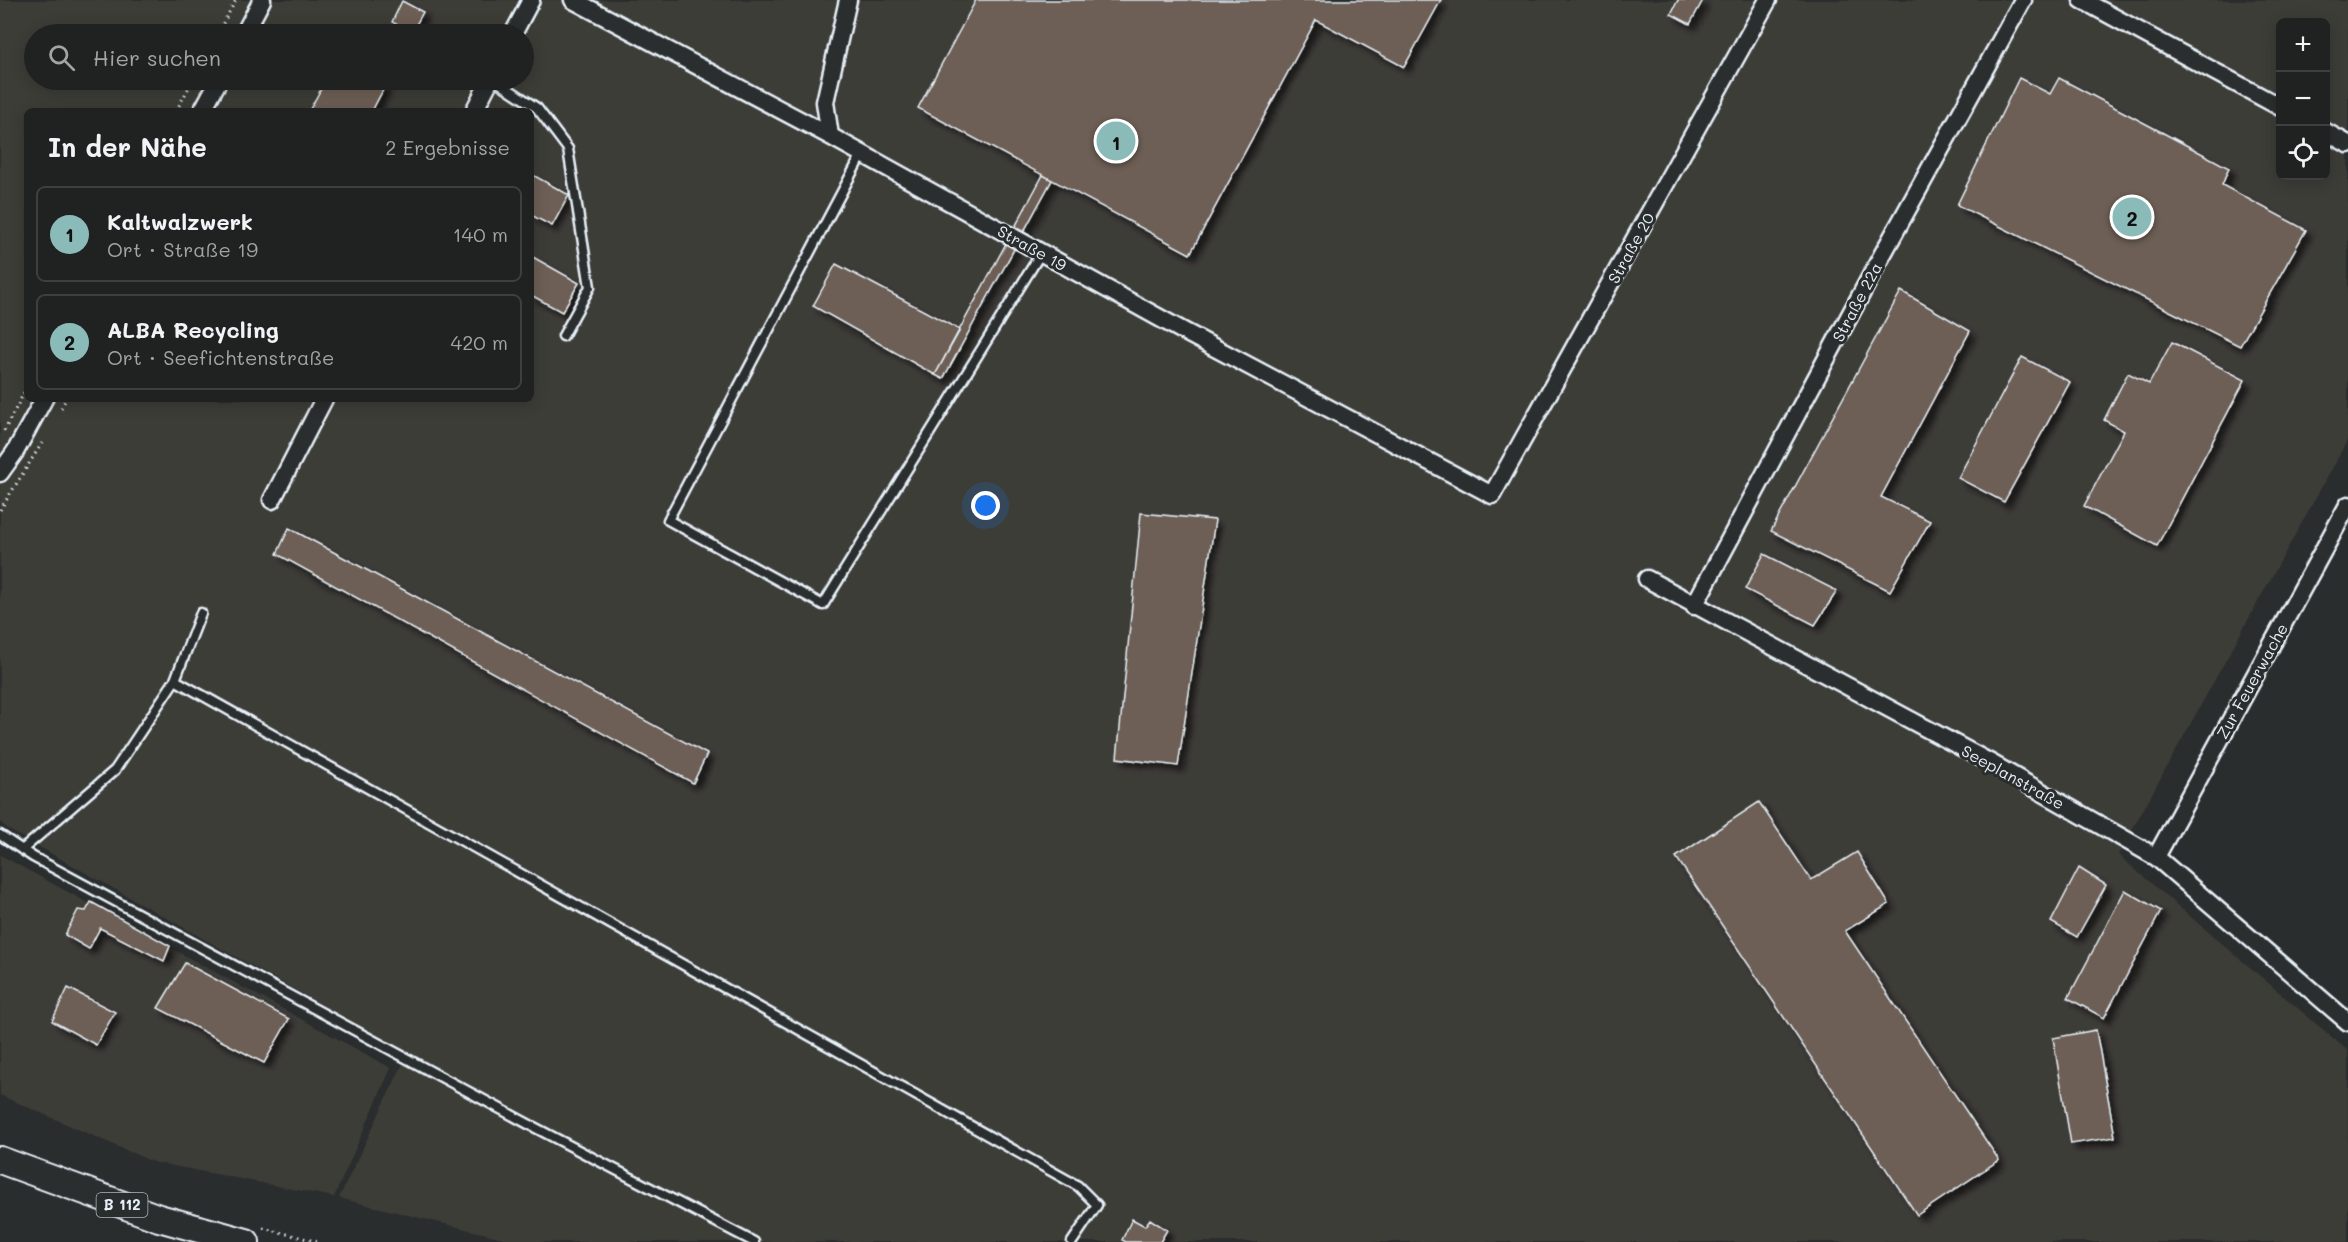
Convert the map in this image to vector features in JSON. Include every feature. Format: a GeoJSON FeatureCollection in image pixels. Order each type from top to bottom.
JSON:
{"type":"FeatureCollection","features":[{"type":"Feature","properties":{"kind":"main road","name":"B 112"},"geometry":{"type":"LineString","coordinates":[[0,1160],[159,1218],[246,1242]]}},
{"type":"Feature","properties":{"kind":"street"},"geometry":{"type":"LineString","coordinates":[[249,24],[262,0]]}},
{"type":"Feature","properties":{"kind":"street"},"geometry":{"type":"LineString","coordinates":[[518,24],[531,0]]}},
{"type":"Feature","properties":{"kind":"street","name":"Straße 19"},"geometry":{"type":"LineString","coordinates":[[573,0],[830,136],[1041,253],[1492,495]]}},
{"type":"Feature","properties":{"kind":"street"},"geometry":{"type":"LineString","coordinates":[[830,136],[825,102],[848,0]]}},
{"type":"Feature","properties":{"kind":"street","name":"Straße 20"},"geometry":{"type":"LineString","coordinates":[[1492,495],[1768,0]]}},
{"type":"Feature","properties":{"kind":"street","name":"Straße 22a"},"geometry":{"type":"LineString","coordinates":[[1694,606],[2023,0]]}},
{"type":"Feature","properties":{"kind":"street"},"geometry":{"type":"LineString","coordinates":[[2082,0],[2276,105]]}},
{"type":"Feature","properties":{"kind":"street"},"geometry":{"type":"LineString","coordinates":[[204,108],[214,90]]}},
{"type":"Feature","properties":{"kind":"street"},"geometry":{"type":"LineString","coordinates":[[476,108],[485,90]]}},
{"type":"Feature","properties":{"kind":"street"},"geometry":{"type":"LineString","coordinates":[[2330,135],[2348,144]]}},
{"type":"Feature","properties":{"kind":"street"},"geometry":{"type":"LineString","coordinates":[[0,473],[15,452],[42,402]]}},
{"type":"Feature","properties":{"kind":"street"},"geometry":{"type":"LineString","coordinates":[[272,500],[322,402]]}},
{"type":"Feature","properties":{"kind":"street","name":"Zur Feuerwache"},"geometry":{"type":"LineString","coordinates":[[2156,857],[2348,505]]}},
{"type":"Feature","properties":{"kind":"street","name":"Seeplanstraße"},"geometry":{"type":"LineString","coordinates":[[1647,579],[1989,762],[2156,857],[2348,1022]]}},
{"type":"Feature","properties":{"kind":"lane"},"geometry":{"type":"LineString","coordinates":[[510,90],[537,108],[568,149],[590,287],[563,336]]}},
{"type":"Feature","properties":{"kind":"lane"},"geometry":{"type":"LineString","coordinates":[[862,154],[668,520],[823,605],[1041,253]]}},
{"type":"Feature","properties":{"kind":"lane"},"geometry":{"type":"LineString","coordinates":[[22,850],[115,770],[175,680],[201,613]]}},
{"type":"Feature","properties":{"kind":"lane"},"geometry":{"type":"LineString","coordinates":[[175,680],[1078,1186],[1097,1206],[1072,1242]]}},
{"type":"Feature","properties":{"kind":"lane"},"geometry":{"type":"LineString","coordinates":[[0,835],[22,850],[532,1126],[754,1242]]}},
{"type":"Feature","properties":{"kind":"path"},"geometry":{"type":"LineString","coordinates":[[223,24],[236,0]]}},
{"type":"Feature","properties":{"kind":"path"},"geometry":{"type":"LineString","coordinates":[[178,108],[188,90]]}},
{"type":"Feature","properties":{"kind":"path"},"geometry":{"type":"LineString","coordinates":[[0,439],[24,393]]}},
{"type":"Feature","properties":{"kind":"path"},"geometry":{"type":"LineString","coordinates":[[0,510],[32,462]]}},
{"type":"Feature","properties":{"kind":"shaded area"},"geometry":{"type":"Polygon","coordinates":[[[0,0],[2348,0],[2348,439],[2118,855],[2348,1051],[2348,1242],[519,1242],[339,1198],[408,1053],[9,830],[0,822],[0,0]]]}},
{"type":"Feature","properties":{"kind":"shaded area"},"geometry":{"type":"Polygon","coordinates":[[[0,855],[391,1068],[334,1197],[153,1162],[0,1095],[0,855]]]}},
{"type":"Feature","properties":{"kind":"building"},"geometry":{"type":"Polygon","coordinates":[[[976,0],[1441,0],[1404,67],[1316,20],[1190,254],[918,108],[976,0]]]}},
{"type":"Feature","properties":{"kind":"building"},"geometry":{"type":"Polygon","coordinates":[[[1678,0],[1703,0],[1690,24],[1671,14],[1678,0]]]}},
{"type":"Feature","properties":{"kind":"building"},"geometry":{"type":"Polygon","coordinates":[[[402,1],[423,12],[416,24],[392,22],[402,1]]]}},
{"type":"Feature","properties":{"kind":"building"},"geometry":{"type":"Polygon","coordinates":[[[2019,78],[2050,94],[2059,78],[2184,144],[2229,168],[2222,185],[2306,230],[2240,346],[1957,205],[2019,78]]]}},
{"type":"Feature","properties":{"kind":"building"},"geometry":{"type":"Polygon","coordinates":[[[321,90],[383,90],[374,108],[311,108],[321,90]]]}},
{"type":"Feature","properties":{"kind":"building"},"geometry":{"type":"Polygon","coordinates":[[[1043,175],[1052,180],[943,379],[935,375],[1043,175]]]}},
{"type":"Feature","properties":{"kind":"building"},"geometry":{"type":"Polygon","coordinates":[[[534,176],[569,195],[552,226],[534,217],[534,176]]]}},
{"type":"Feature","properties":{"kind":"building"},"geometry":{"type":"Polygon","coordinates":[[[534,258],[579,283],[562,312],[534,297],[534,258]]]}},
{"type":"Feature","properties":{"kind":"building"},"geometry":{"type":"Polygon","coordinates":[[[836,264],[960,330],[935,375],[813,306],[836,264]]]}},
{"type":"Feature","properties":{"kind":"building"},"geometry":{"type":"Polygon","coordinates":[[[1901,291],[1970,331],[1881,497],[1930,521],[1890,591],[1771,531],[1901,291]]]}},
{"type":"Feature","properties":{"kind":"building"},"geometry":{"type":"Polygon","coordinates":[[[2172,342],[2245,380],[2157,546],[2084,506],[2124,431],[2104,420],[2128,373],[2149,384],[2172,342]]]}},
{"type":"Feature","properties":{"kind":"building"},"geometry":{"type":"Polygon","coordinates":[[[2022,357],[2070,382],[2004,502],[1958,478],[2022,357]]]}},
{"type":"Feature","properties":{"kind":"building"},"geometry":{"type":"Polygon","coordinates":[[[1141,513],[1215,520],[1178,766],[1117,758],[1141,513]]]}},
{"type":"Feature","properties":{"kind":"building"},"geometry":{"type":"Polygon","coordinates":[[[289,528],[707,754],[693,783],[277,554],[289,528]]]}},
{"type":"Feature","properties":{"kind":"building"},"geometry":{"type":"Polygon","coordinates":[[[1764,554],[1837,591],[1815,625],[1745,589],[1764,554]]]}},
{"type":"Feature","properties":{"kind":"building"},"geometry":{"type":"Polygon","coordinates":[[[1759,802],[1811,880],[1857,852],[1889,904],[1845,931],[1999,1160],[1917,1215],[1676,857],[1759,802]]]}},
{"type":"Feature","properties":{"kind":"building"},"geometry":{"type":"Polygon","coordinates":[[[2079,868],[2106,885],[2077,937],[2051,922],[2079,868]]]}},
{"type":"Feature","properties":{"kind":"building"},"geometry":{"type":"Polygon","coordinates":[[[2125,890],[2161,911],[2104,1018],[2068,998],[2125,890]]]}},
{"type":"Feature","properties":{"kind":"building"},"geometry":{"type":"Polygon","coordinates":[[[91,902],[170,946],[164,961],[100,928],[89,949],[65,935],[78,910],[86,911],[91,902]]]}},
{"type":"Feature","properties":{"kind":"building"},"geometry":{"type":"Polygon","coordinates":[[[185,963],[289,1019],[264,1063],[158,1008],[185,963]]]}},
{"type":"Feature","properties":{"kind":"building"},"geometry":{"type":"Polygon","coordinates":[[[68,988],[115,1012],[96,1045],[52,1021],[68,988]]]}},
{"type":"Feature","properties":{"kind":"building"},"geometry":{"type":"Polygon","coordinates":[[[2096,1030],[2115,1137],[2071,1144],[2053,1038],[2096,1030]]]}},
{"type":"Feature","properties":{"kind":"building"},"geometry":{"type":"Polygon","coordinates":[[[1132,1219],[1145,1226],[1150,1219],[1167,1230],[1160,1242],[1126,1242],[1122,1240],[1132,1219]]]}},
{"type":"Feature","properties":{"kind":"place","name":"Kaltwalzwerk"},"geometry":{"type":"Point","coordinates":[1116,141]}},
{"type":"Feature","properties":{"kind":"place","name":"ALBA Recycling"},"geometry":{"type":"Point","coordinates":[2132,217]}}]}
